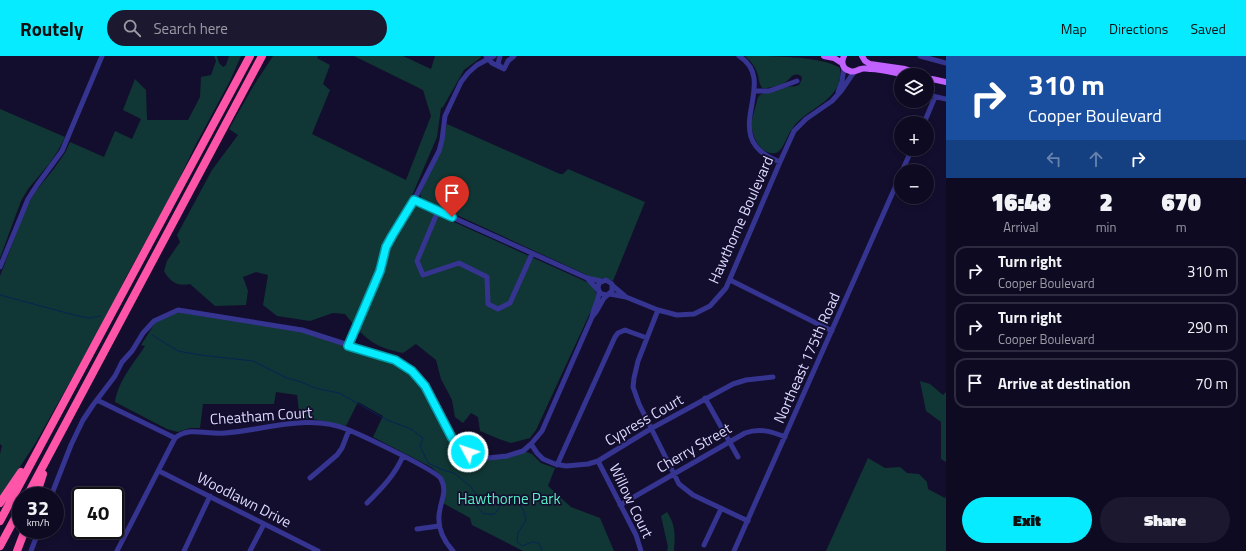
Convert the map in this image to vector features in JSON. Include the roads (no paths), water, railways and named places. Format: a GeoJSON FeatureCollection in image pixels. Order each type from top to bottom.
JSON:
{"type":"FeatureCollection","features":[{"type":"Feature","properties":{"kind":"highway"},"geometry":{"type":"LineString","coordinates":[[238,80],[245,56]]}},
{"type":"Feature","properties":{"kind":"highway"},"geometry":{"type":"LineString","coordinates":[[0,521],[250,56]]}},
{"type":"Feature","properties":{"kind":"highway"},"geometry":{"type":"LineString","coordinates":[[32,487],[262,56]]}},
{"type":"Feature","properties":{"kind":"highway"},"geometry":{"type":"LineString","coordinates":[[246,86],[268,56]]}},
{"type":"Feature","properties":{"kind":"highway"},"geometry":{"type":"LineString","coordinates":[[0,503],[48,432]]}},
{"type":"Feature","properties":{"kind":"highway"},"geometry":{"type":"LineString","coordinates":[[39,487],[49,455]]}},
{"type":"Feature","properties":{"kind":"highway"},"geometry":{"type":"LineString","coordinates":[[0,546],[12,524]]}},
{"type":"Feature","properties":{"kind":"highway"},"geometry":{"type":"LineString","coordinates":[[17,551],[22,539]]}},
{"type":"Feature","properties":{"kind":"main road"},"geometry":{"type":"LineString","coordinates":[[824,56],[834,58],[848,71],[854,72],[860,69],[878,69],[894,73]]}},
{"type":"Feature","properties":{"kind":"main road"},"geometry":{"type":"LineString","coordinates":[[843,66],[844,56]]}},
{"type":"Feature","properties":{"kind":"main road"},"geometry":{"type":"LineString","coordinates":[[860,69],[862,65],[862,57]]}},
{"type":"Feature","properties":{"kind":"main road"},"geometry":{"type":"LineString","coordinates":[[862,57],[870,64],[898,68]]}},
{"type":"Feature","properties":{"kind":"main road"},"geometry":{"type":"LineString","coordinates":[[934,79],[946,82]]}},
{"type":"Feature","properties":{"kind":"street"},"geometry":{"type":"LineString","coordinates":[[0,267],[28,200],[62,151],[102,56]]}},
{"type":"Feature","properties":{"kind":"street"},"geometry":{"type":"LineString","coordinates":[[348,346],[380,271],[386,247],[414,200],[439,151],[445,116],[461,82],[477,65],[487,58],[494,56]]}},
{"type":"Feature","properties":{"kind":"street"},"geometry":{"type":"LineString","coordinates":[[500,56],[498,61],[501,67]]}},
{"type":"Feature","properties":{"kind":"street"},"geometry":{"type":"LineString","coordinates":[[487,58],[492,63],[504,69],[508,61],[514,56]]}},
{"type":"Feature","properties":{"kind":"street"},"geometry":{"type":"LineString","coordinates":[[739,56],[752,70],[754,76],[755,91],[749,123],[750,136],[761,152],[780,162]]}},
{"type":"Feature","properties":{"kind":"street"},"geometry":{"type":"LineString","coordinates":[[920,56],[946,63]]}},
{"type":"Feature","properties":{"kind":"street","name":"Hawthorne Boulevard"},"geometry":{"type":"LineString","coordinates":[[836,96],[842,81],[843,66]]}},
{"type":"Feature","properties":{"kind":"street","name":"Hawthorne Boulevard"},"geometry":{"type":"LineString","coordinates":[[608,295],[626,297],[658,310],[677,315],[701,312],[716,301],[730,280],[789,141],[800,124],[827,105],[841,91],[854,72]]}},
{"type":"Feature","properties":{"kind":"street"},"geometry":{"type":"LineString","coordinates":[[755,91],[770,91],[797,81]]}},
{"type":"Feature","properties":{"kind":"street"},"geometry":{"type":"LineString","coordinates":[[927,116],[936,97],[946,99]]}},
{"type":"Feature","properties":{"kind":"street","name":"Northeast 175th Road"},"geometry":{"type":"LineString","coordinates":[[734,551],[894,190]]}},
{"type":"Feature","properties":{"kind":"street"},"geometry":{"type":"LineString","coordinates":[[54,487],[64,460],[77,432],[122,362],[154,321],[178,310],[302,330],[395,360],[412,371],[425,386],[452,438],[468,452],[488,458],[507,456],[523,451],[542,431],[592,318],[602,301],[612,291],[613,286],[608,281],[587,278],[414,200]]}},
{"type":"Feature","properties":{"kind":"street"},"geometry":{"type":"LineString","coordinates":[[438,211],[417,261],[423,275],[459,263],[487,277],[488,304],[498,309],[510,303],[532,254]]}},
{"type":"Feature","properties":{"kind":"street"},"geometry":{"type":"LineString","coordinates":[[587,278],[602,294],[608,295]]}},
{"type":"Feature","properties":{"kind":"street"},"geometry":{"type":"LineString","coordinates":[[730,280],[832,330]]}},
{"type":"Feature","properties":{"kind":"street"},"geometry":{"type":"LineString","coordinates":[[592,318],[593,311],[599,297],[598,285],[601,281]]}},
{"type":"Feature","properties":{"kind":"street","name":"Hawthorne Boulevard"},"geometry":{"type":"LineString","coordinates":[[613,286],[626,297]]}},
{"type":"Feature","properties":{"kind":"street"},"geometry":{"type":"LineString","coordinates":[[658,310],[635,370],[633,387],[639,404],[679,484],[693,496],[748,521]]}},
{"type":"Feature","properties":{"kind":"street"},"geometry":{"type":"LineString","coordinates":[[557,465],[615,337],[618,333],[625,330],[647,338]]}},
{"type":"Feature","properties":{"kind":"street","name":"Cypress Court"},"geometry":{"type":"LineString","coordinates":[[531,444],[543,459],[557,465],[571,466],[598,461],[652,428],[733,384],[746,380],[773,377]]}},
{"type":"Feature","properties":{"kind":"street"},"geometry":{"type":"LineString","coordinates":[[705,398],[738,457]]}},
{"type":"Feature","properties":{"kind":"street"},"geometry":{"type":"LineString","coordinates":[[97,400],[175,438],[117,551]]}},
{"type":"Feature","properties":{"kind":"street","name":"Cheatham Court"},"geometry":{"type":"LineString","coordinates":[[175,438],[179,434],[188,431],[223,434],[298,423],[324,423],[341,427],[403,456],[436,474],[440,478],[444,492],[439,516],[439,526]]}},
{"type":"Feature","properties":{"kind":"street"},"geometry":{"type":"LineString","coordinates":[[310,478],[337,455],[342,448],[349,430]]}},
{"type":"Feature","properties":{"kind":"street","name":"Cherry Street"},"geometry":{"type":"LineString","coordinates":[[620,505],[729,442],[752,431],[769,431],[785,437]]}},
{"type":"Feature","properties":{"kind":"street"},"geometry":{"type":"LineString","coordinates":[[367,503],[388,480],[399,465],[403,456]]}},
{"type":"Feature","properties":{"kind":"street","name":"Willow Court"},"geometry":{"type":"LineString","coordinates":[[598,461],[636,535],[641,551]]}},
{"type":"Feature","properties":{"kind":"street","name":"Woodlawn Drive"},"geometry":{"type":"LineString","coordinates":[[158,471],[315,550]]}},
{"type":"Feature","properties":{"kind":"street"},"geometry":{"type":"LineString","coordinates":[[184,551],[210,496]]}},
{"type":"Feature","properties":{"kind":"street"},"geometry":{"type":"LineString","coordinates":[[704,546],[721,509]]}},
{"type":"Feature","properties":{"kind":"street"},"geometry":{"type":"LineString","coordinates":[[250,551],[264,524]]}},
{"type":"Feature","properties":{"kind":"street"},"geometry":{"type":"LineString","coordinates":[[417,529],[439,526],[442,537],[453,551]]}},
{"type":"Feature","properties":{"kind":"street"},"geometry":{"type":"LineString","coordinates":[[31,551],[36,539]]}},
{"type":"Feature","properties":{"kind":"waterway"},"geometry":{"type":"LineString","coordinates":[[0,295],[78,316],[89,318],[101,316]]}},
{"type":"Feature","properties":{"kind":"waterway"},"geometry":{"type":"LineString","coordinates":[[152,335],[178,351],[253,361],[287,378],[315,388],[339,393],[387,420],[411,429],[423,438],[420,446],[428,463],[454,473],[470,486],[476,494],[477,507],[484,514],[495,514],[501,505],[517,502],[523,509],[526,520],[518,533],[517,542],[522,546],[532,542],[539,543],[542,551]]}},
{"type":"Feature","properties":{"kind":"park label","name":"Hawthorne Park"},"geometry":{"type":"Point","coordinates":[509,499]}}]}
